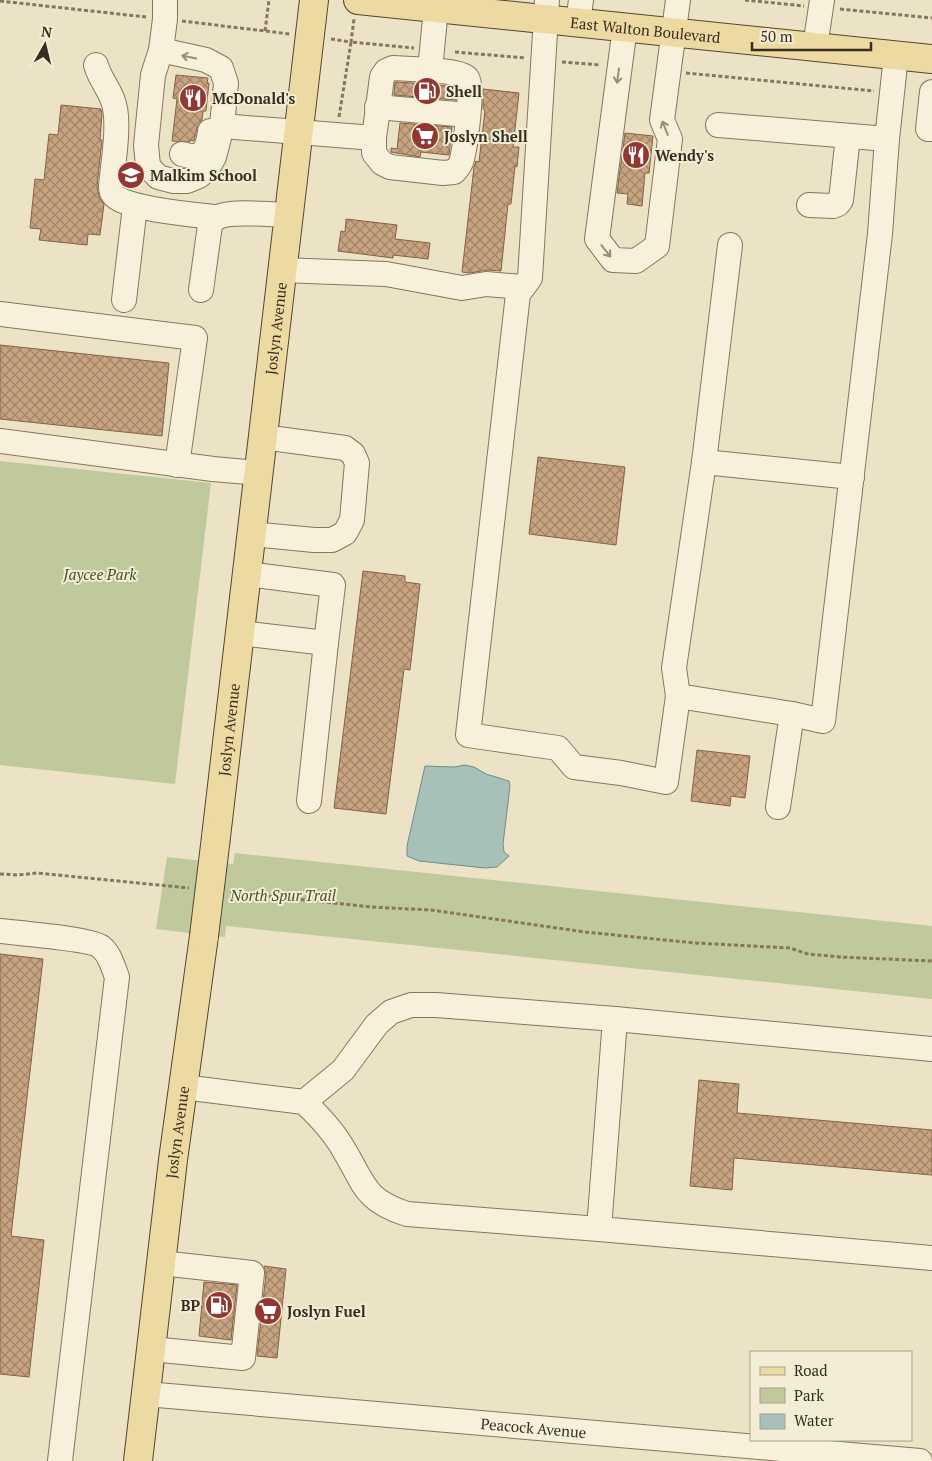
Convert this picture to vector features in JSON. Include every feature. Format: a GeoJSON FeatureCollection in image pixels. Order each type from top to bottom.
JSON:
{"type":"FeatureCollection","features":[{"type":"Feature","properties":{"kind":"main road","name":"Joslyn Avenue"},"geometry":{"type":"LineString","coordinates":[[138,1461],[183,1087],[216,837],[314,0]]}},
{"type":"Feature","properties":{"kind":"main road","name":"East Walton Boulevard"},"geometry":{"type":"LineString","coordinates":[[356,8],[429,5],[580,11],[625,27],[932,60]]}},
{"type":"Feature","properties":{"kind":"street"},"geometry":{"type":"LineString","coordinates":[[625,27],[597,239],[613,260],[636,261],[657,246],[670,139],[662,120],[678,0]]}},
{"type":"Feature","properties":{"kind":"street"},"geometry":{"type":"LineString","coordinates":[[815,47],[822,0]]}},
{"type":"Feature","properties":{"kind":"street"},"geometry":{"type":"LineString","coordinates":[[429,5],[430,70]]}},
{"type":"Feature","properties":{"kind":"street"},"geometry":{"type":"LineString","coordinates":[[161,50],[206,60],[221,68],[226,83],[222,126],[214,157],[207,168],[198,176],[187,181],[158,178],[148,166],[146,145],[153,75],[161,50],[165,10]]}},
{"type":"Feature","properties":{"kind":"street"},"geometry":{"type":"LineString","coordinates":[[546,10],[530,278],[518,294],[468,735],[558,748],[574,767],[621,773],[666,782],[678,696],[674,668],[704,462],[730,245]]}},
{"type":"Feature","properties":{"kind":"street"},"geometry":{"type":"LineString","coordinates":[[678,696],[792,714],[823,721],[880,234],[896,56]]}},
{"type":"Feature","properties":{"kind":"street"},"geometry":{"type":"LineString","coordinates":[[96,65],[102,82],[112,94],[117,116],[111,186],[113,195],[121,201],[135,206],[216,217],[227,214],[289,215]]}},
{"type":"Feature","properties":{"kind":"street"},"geometry":{"type":"LineString","coordinates":[[149,118],[178,157],[208,146],[216,66]]}},
{"type":"Feature","properties":{"kind":"street"},"geometry":{"type":"LineString","coordinates":[[393,68],[430,70],[462,75],[468,79],[470,88],[468,115],[462,159],[459,166],[454,172],[443,172],[390,167],[382,163],[374,153],[377,107],[382,77],[386,71],[393,68]]}},
{"type":"Feature","properties":{"kind":"street"},"geometry":{"type":"LineString","coordinates":[[932,92],[928,129],[932,130]]}},
{"type":"Feature","properties":{"kind":"street"},"geometry":{"type":"LineString","coordinates":[[377,107],[468,115]]}},
{"type":"Feature","properties":{"kind":"street"},"geometry":{"type":"LineString","coordinates":[[718,125],[888,139]]}},
{"type":"Feature","properties":{"kind":"street"},"geometry":{"type":"LineString","coordinates":[[222,126],[374,138]]}},
{"type":"Feature","properties":{"kind":"street"},"geometry":{"type":"LineString","coordinates":[[809,205],[833,206],[841,200],[848,136]]}},
{"type":"Feature","properties":{"kind":"street"},"geometry":{"type":"LineString","coordinates":[[124,300],[135,206]]}},
{"type":"Feature","properties":{"kind":"street"},"geometry":{"type":"LineString","coordinates":[[201,290],[210,225],[216,217]]}},
{"type":"Feature","properties":{"kind":"street"},"geometry":{"type":"LineString","coordinates":[[282,270],[386,274],[462,288],[486,284],[523,287]]}},
{"type":"Feature","properties":{"kind":"street"},"geometry":{"type":"LineString","coordinates":[[0,314],[194,338],[177,465]]}},
{"type":"Feature","properties":{"kind":"street"},"geometry":{"type":"LineString","coordinates":[[251,534],[332,540],[345,533],[352,520],[357,463],[353,454],[344,448],[263,437]]}},
{"type":"Feature","properties":{"kind":"street"},"geometry":{"type":"LineString","coordinates":[[0,441],[177,465],[258,473]]}},
{"type":"Feature","properties":{"kind":"street"},"geometry":{"type":"LineString","coordinates":[[704,462],[852,477]]}},
{"type":"Feature","properties":{"kind":"street"},"geometry":{"type":"LineString","coordinates":[[247,574],[333,585],[309,801]]}},
{"type":"Feature","properties":{"kind":"street"},"geometry":{"type":"LineString","coordinates":[[240,633],[326,643]]}},
{"type":"Feature","properties":{"kind":"street"},"geometry":{"type":"LineString","coordinates":[[778,807],[792,714]]}},
{"type":"Feature","properties":{"kind":"street"},"geometry":{"type":"LineString","coordinates":[[0,931],[100,945],[109,957],[118,978],[60,1461]]}},
{"type":"Feature","properties":{"kind":"street"},"geometry":{"type":"LineString","coordinates":[[304,1102],[343,1070],[377,1024],[391,1012],[411,1005],[436,1005],[615,1019],[932,1049]]}},
{"type":"Feature","properties":{"kind":"street"},"geometry":{"type":"LineString","coordinates":[[599,1230],[615,1019]]}},
{"type":"Feature","properties":{"kind":"street"},"geometry":{"type":"LineString","coordinates":[[183,1087],[304,1102],[322,1120],[344,1149],[362,1183],[374,1198],[391,1208],[407,1214],[932,1258]]}},
{"type":"Feature","properties":{"kind":"street"},"geometry":{"type":"LineString","coordinates":[[151,1349],[243,1358],[252,1273],[161,1263]]}},
{"type":"Feature","properties":{"kind":"street","name":"Peacock Avenue"},"geometry":{"type":"LineString","coordinates":[[146,1394],[920,1461]]}},
{"type":"Feature","properties":{"kind":"path"},"geometry":{"type":"LineString","coordinates":[[0,1],[165,10],[265,31],[269,0]]}},
{"type":"Feature","properties":{"kind":"path"},"geometry":{"type":"LineString","coordinates":[[310,36],[351,42],[356,8]]}},
{"type":"Feature","properties":{"kind":"path"},"geometry":{"type":"LineString","coordinates":[[0,874],[37,873],[194,889]]}},
{"type":"Feature","properties":{"kind":"path"},"geometry":{"type":"LineString","coordinates":[[224,892],[371,907],[431,910],[585,932],[695,943],[790,948],[808,954],[840,957],[932,961]]}},
{"type":"Feature","properties":{"kind":"green space","name":"Jaycee Park"},"geometry":{"type":"Polygon","coordinates":[[[0,461],[211,483],[175,784],[0,765],[0,461]]]}},
{"type":"Feature","properties":{"kind":"green space","name":"North Spur Trail"},"geometry":{"type":"Polygon","coordinates":[[[235,853],[932,926],[932,999],[226,926],[225,937],[156,929],[167,857],[233,864],[235,853]]]}},
{"type":"Feature","properties":{"kind":"water"},"geometry":{"type":"Polygon","coordinates":[[[465,765],[509,781],[503,844],[504,852],[509,856],[497,867],[485,868],[419,861],[407,856],[407,846],[425,766],[454,767],[465,765]]]}},
{"type":"Feature","properties":{"kind":"building"},"geometry":{"type":"Polygon","coordinates":[[[176,75],[208,78],[206,111],[203,111],[202,120],[197,128],[194,141],[190,140],[190,142],[172,141],[177,99],[173,98],[176,75]]]}},
{"type":"Feature","properties":{"kind":"building"},"geometry":{"type":"Polygon","coordinates":[[[395,82],[455,87],[456,100],[394,95],[395,82]]]}},
{"type":"Feature","properties":{"kind":"building"},"geometry":{"type":"Polygon","coordinates":[[[483,89],[519,93],[513,147],[519,147],[511,204],[508,204],[501,271],[487,270],[470,273],[462,272],[474,167],[476,161],[479,162],[485,110],[483,109],[483,89]]]}},
{"type":"Feature","properties":{"kind":"building"},"geometry":{"type":"Polygon","coordinates":[[[61,105],[101,109],[102,114],[100,140],[102,140],[97,186],[99,196],[104,204],[100,235],[88,234],[87,245],[39,240],[41,229],[30,228],[35,179],[44,180],[49,134],[58,135],[61,105]]]}},
{"type":"Feature","properties":{"kind":"building","name":"Joslyn Shell"},"geometry":{"type":"Polygon","coordinates":[[[400,123],[452,127],[449,155],[421,152],[420,157],[391,152],[391,148],[397,149],[400,123]]]}},
{"type":"Feature","properties":{"kind":"building"},"geometry":{"type":"Polygon","coordinates":[[[625,133],[653,136],[649,173],[645,173],[642,206],[627,204],[628,194],[617,193],[625,133]]]}},
{"type":"Feature","properties":{"kind":"building"},"geometry":{"type":"Polygon","coordinates":[[[346,219],[397,225],[395,239],[430,243],[428,259],[393,255],[393,258],[338,251],[341,231],[345,232],[346,219]]]}},
{"type":"Feature","properties":{"kind":"building"},"geometry":{"type":"Polygon","coordinates":[[[0,345],[169,363],[162,436],[0,419],[0,345]]]}},
{"type":"Feature","properties":{"kind":"building"},"geometry":{"type":"Polygon","coordinates":[[[538,457],[625,467],[616,545],[529,534],[538,457]]]}},
{"type":"Feature","properties":{"kind":"building"},"geometry":{"type":"Polygon","coordinates":[[[363,571],[405,576],[405,582],[420,584],[410,670],[404,669],[386,814],[334,808],[363,571]]]}},
{"type":"Feature","properties":{"kind":"building"},"geometry":{"type":"Polygon","coordinates":[[[697,750],[750,756],[745,798],[731,796],[730,806],[691,801],[697,750]]]}},
{"type":"Feature","properties":{"kind":"building"},"geometry":{"type":"Polygon","coordinates":[[[0,954],[43,959],[11,1236],[44,1240],[29,1377],[0,1374],[0,954]]]}},
{"type":"Feature","properties":{"kind":"building"},"geometry":{"type":"Polygon","coordinates":[[[699,1080],[739,1084],[737,1113],[932,1130],[932,1175],[734,1158],[732,1190],[690,1186],[699,1080]]]}},
{"type":"Feature","properties":{"kind":"building"},"geometry":{"type":"Polygon","coordinates":[[[264,1266],[286,1269],[277,1358],[257,1356],[266,1274],[264,1266]]]}},
{"type":"Feature","properties":{"kind":"building"},"geometry":{"type":"Polygon","coordinates":[[[204,1282],[237,1285],[231,1340],[199,1336],[204,1282]]]}},
{"type":"Feature","properties":{"kind":"place","name":"Shell"},"geometry":{"type":"Point","coordinates":[427,91]}},
{"type":"Feature","properties":{"kind":"place","name":"McDonald's"},"geometry":{"type":"Point","coordinates":[193,98]}},
{"type":"Feature","properties":{"kind":"place","name":"Joslyn Shell"},"geometry":{"type":"Point","coordinates":[425,136]}},
{"type":"Feature","properties":{"kind":"place","name":"Wendy's"},"geometry":{"type":"Point","coordinates":[636,155]}},
{"type":"Feature","properties":{"kind":"place","name":"Malkim School"},"geometry":{"type":"Point","coordinates":[131,175]}},
{"type":"Feature","properties":{"kind":"place","name":"BP"},"geometry":{"type":"Point","coordinates":[219,1305]}},
{"type":"Feature","properties":{"kind":"place","name":"Joslyn Fuel"},"geometry":{"type":"Point","coordinates":[268,1311]}}]}
